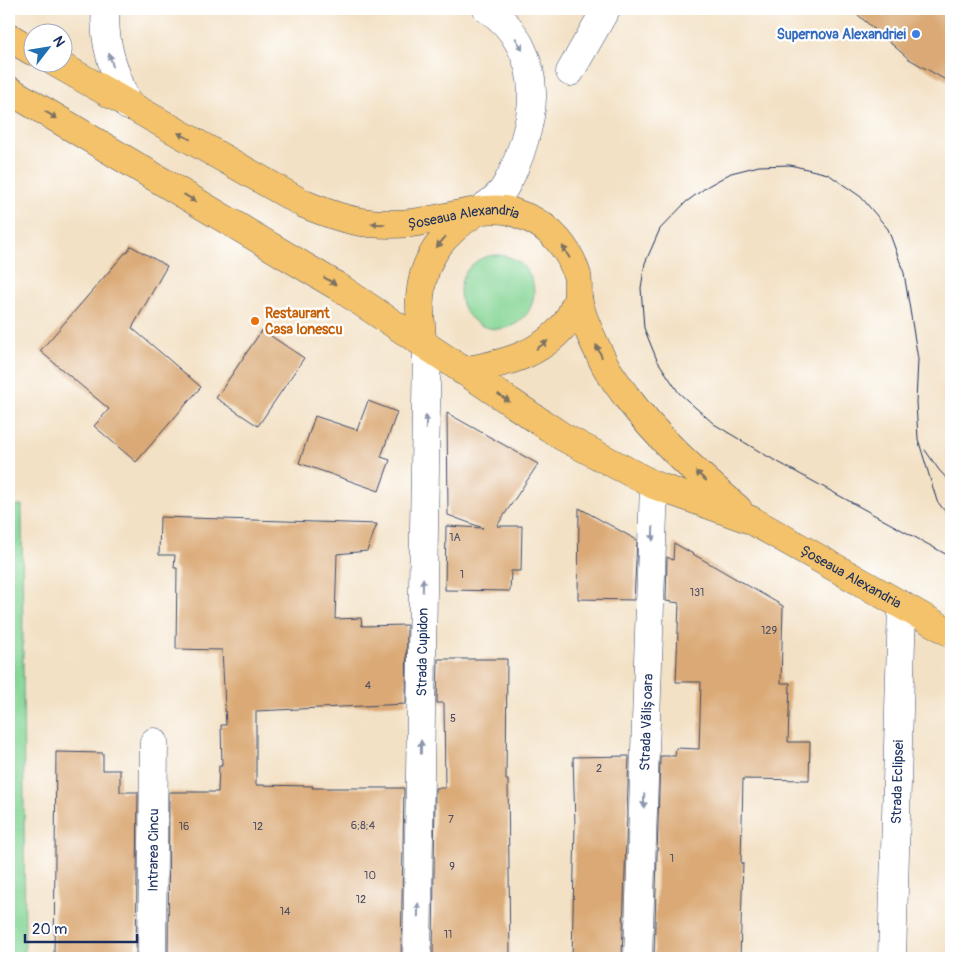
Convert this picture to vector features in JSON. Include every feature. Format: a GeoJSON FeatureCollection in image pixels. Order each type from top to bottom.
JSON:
{"type":"FeatureCollection","features":[{"type":"Feature","properties":{"kind":"main road"},"geometry":{"type":"LineString","coordinates":[[9,37],[22,45]]}},
{"type":"Feature","properties":{"kind":"main road","name":"Șoseaua Alexandria"},"geometry":{"type":"LineString","coordinates":[[71,72],[304,204],[349,221],[371,224],[411,223],[478,212],[505,210],[528,218],[546,229],[559,241],[569,256],[577,276],[578,298],[587,325],[606,367],[645,420],[679,456],[750,520]]}},
{"type":"Feature","properties":{"kind":"main road","name":"Șoseaua Alexandria"},"geometry":{"type":"LineString","coordinates":[[9,90],[338,286],[562,437],[654,485],[750,520],[951,633]]}},
{"type":"Feature","properties":{"kind":"main road"},"geometry":{"type":"LineString","coordinates":[[425,345],[420,297],[425,271],[431,254],[460,223],[478,212]]}},
{"type":"Feature","properties":{"kind":"main road"},"geometry":{"type":"LineString","coordinates":[[463,371],[504,363],[526,355],[544,344],[567,321],[578,298]]}},
{"type":"Feature","properties":{"kind":"street"},"geometry":{"type":"LineString","coordinates":[[106,9],[105,38],[110,60],[128,106]]}},
{"type":"Feature","properties":{"kind":"street"},"geometry":{"type":"LineString","coordinates":[[478,212],[494,200],[506,187],[525,139],[532,95],[530,74],[523,51],[511,31],[498,15],[487,9]]}},
{"type":"Feature","properties":{"kind":"street"},"geometry":{"type":"LineString","coordinates":[[570,72],[606,9]]}},
{"type":"Feature","properties":{"kind":"street","name":"Strada Cupidon"},"geometry":{"type":"LineString","coordinates":[[417,958],[425,345]]}},
{"type":"Feature","properties":{"kind":"street","name":"Strada Vălișoara"},"geometry":{"type":"LineString","coordinates":[[638,958],[654,485]]}},
{"type":"Feature","properties":{"kind":"street","name":"Strada Eclipsei"},"geometry":{"type":"LineString","coordinates":[[892,958],[902,605]]}},
{"type":"Feature","properties":{"kind":"street","name":"Intrarea Cincu"},"geometry":{"type":"LineString","coordinates":[[152,958],[154,742]]}},
{"type":"Feature","properties":{"kind":"green space"},"geometry":{"type":"Polygon","coordinates":[[[497,255],[518,261],[528,271],[534,292],[528,313],[518,323],[497,329],[476,323],[466,313],[460,292],[466,271],[476,261],[497,255]]]}},
{"type":"Feature","properties":{"kind":"green space"},"geometry":{"type":"Polygon","coordinates":[[[22,505],[25,958],[9,958],[9,506],[22,505]]]}},
{"type":"Feature","properties":{"kind":"building","name":"Supernova Alexandriei"},"geometry":{"type":"Polygon","coordinates":[[[851,9],[951,9],[951,83],[909,59],[851,9]]]}},
{"type":"Feature","properties":{"kind":"building"},"geometry":{"type":"Polygon","coordinates":[[[131,246],[167,266],[132,328],[201,387],[136,462],[94,426],[109,409],[40,351],[127,253],[131,246]]]}},
{"type":"Feature","properties":{"kind":"building"},"geometry":{"type":"Polygon","coordinates":[[[262,330],[304,358],[258,426],[216,398],[262,330]]]}},
{"type":"Feature","properties":{"kind":"building"},"geometry":{"type":"Polygon","coordinates":[[[368,401],[397,412],[381,457],[390,460],[379,491],[299,463],[315,416],[357,430],[368,401]]]}},
{"type":"Feature","properties":{"kind":"building"},"geometry":{"type":"Polygon","coordinates":[[[447,413],[538,464],[497,526],[522,526],[521,571],[511,571],[510,591],[445,590],[446,526],[483,528],[448,515],[447,413]]]}},
{"type":"Feature","properties":{"kind":"building"},"geometry":{"type":"Polygon","coordinates":[[[579,508],[637,540],[634,600],[578,599],[579,508]]]}},
{"type":"Feature","properties":{"kind":"building"},"geometry":{"type":"Polygon","coordinates":[[[160,517],[377,524],[367,551],[337,554],[335,619],[361,618],[362,626],[407,625],[406,704],[256,711],[256,785],[313,786],[312,788],[404,788],[401,958],[168,958],[169,792],[218,792],[219,766],[222,766],[221,725],[226,725],[222,650],[176,649],[177,568],[174,568],[175,555],[159,555],[160,517]]]}},
{"type":"Feature","properties":{"kind":"building"},"geometry":{"type":"Polygon","coordinates":[[[674,543],[783,606],[781,683],[790,683],[788,742],[810,742],[809,780],[743,779],[740,958],[654,958],[660,756],[675,756],[676,748],[699,749],[701,682],[676,682],[679,603],[666,601],[667,557],[673,560],[674,543]]]}},
{"type":"Feature","properties":{"kind":"building"},"geometry":{"type":"Polygon","coordinates":[[[438,659],[507,659],[506,780],[508,780],[510,958],[433,958],[435,788],[445,788],[444,703],[437,703],[438,659]]]}},
{"type":"Feature","properties":{"kind":"building"},"geometry":{"type":"Polygon","coordinates":[[[56,752],[103,753],[103,770],[120,770],[120,792],[138,792],[136,958],[54,958],[56,752]]]}},
{"type":"Feature","properties":{"kind":"building"},"geometry":{"type":"Polygon","coordinates":[[[629,756],[622,958],[572,958],[575,824],[573,757],[629,756]]]}},
{"type":"Feature","properties":{"kind":"tram line"},"geometry":{"type":"LineString","coordinates":[[951,519],[937,501],[918,439],[916,402],[918,359],[904,273],[888,229],[861,197],[828,174],[790,165],[759,166],[731,173],[708,186],[686,202],[660,229],[645,263],[641,288],[644,328],[657,360],[679,393],[714,424],[767,456],[951,557]]}},
{"type":"Feature","properties":{"kind":"tram line"},"geometry":{"type":"LineString","coordinates":[[925,450],[951,483]]}},
{"type":"Feature","properties":{"kind":"place","name":"Supernova Alexandriei"},"geometry":{"type":"Point","coordinates":[916,34]}},
{"type":"Feature","properties":{"kind":"place","name":"Restaurant Casa Ionescu"},"geometry":{"type":"Point","coordinates":[255,321]}}]}
